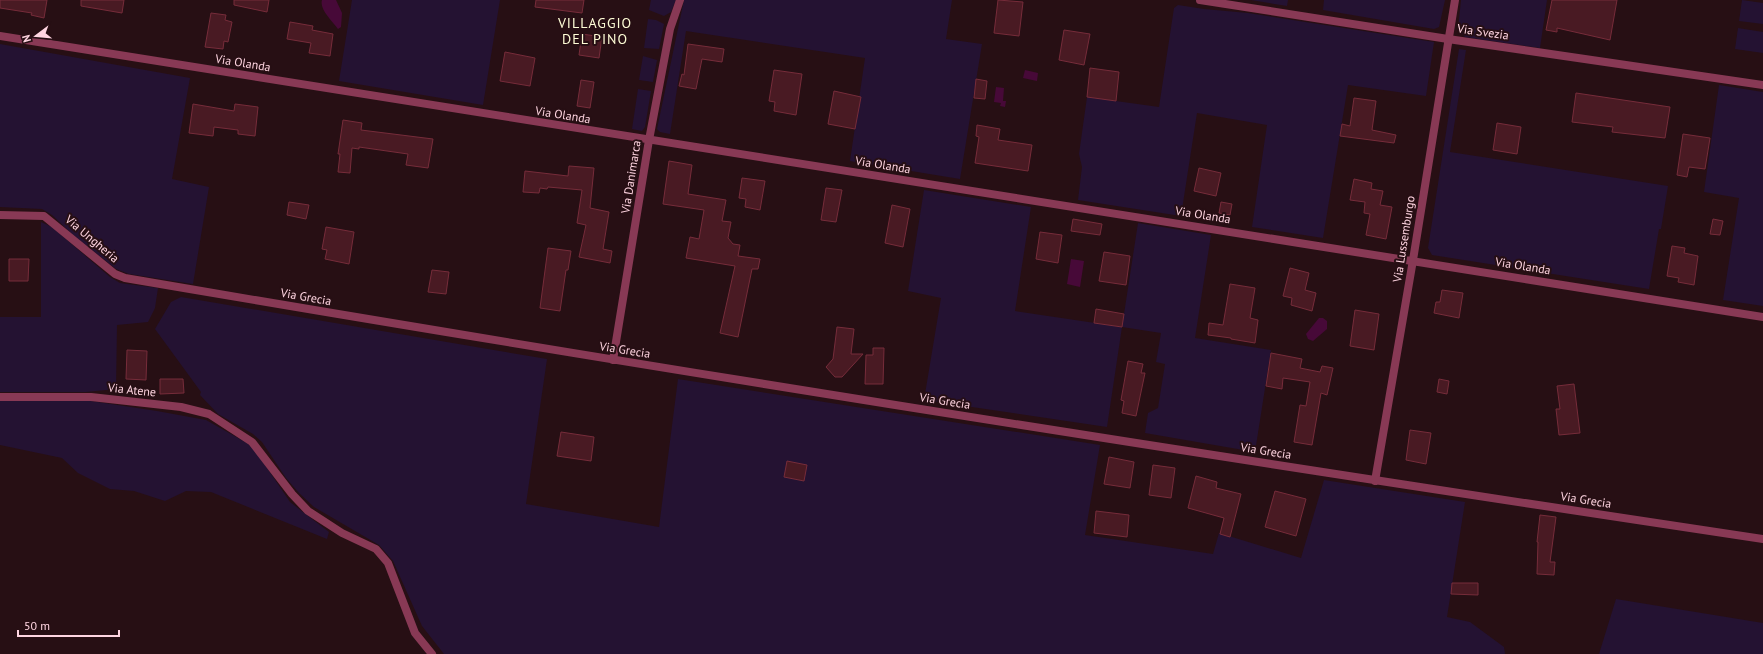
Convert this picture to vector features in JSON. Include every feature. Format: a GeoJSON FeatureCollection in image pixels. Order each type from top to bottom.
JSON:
{"type":"FeatureCollection","features":[{"type":"Feature","properties":{"kind":"street","name":"Via Danimarca"},"geometry":{"type":"LineString","coordinates":[[612,360],[649,140],[670,28],[680,0]]}},
{"type":"Feature","properties":{"kind":"street","name":"Via Svezia"},"geometry":{"type":"LineString","coordinates":[[1200,0],[1448,39],[1763,85]]}},
{"type":"Feature","properties":{"kind":"street","name":"Via Lussemburgo"},"geometry":{"type":"LineString","coordinates":[[1375,480],[1413,260],[1455,0]]}},
{"type":"Feature","properties":{"kind":"street","name":"Via Olanda"},"geometry":{"type":"LineString","coordinates":[[0,36],[1763,317]]}},
{"type":"Feature","properties":{"kind":"street","name":"Via Ungheria"},"geometry":{"type":"LineString","coordinates":[[0,215],[44,216],[115,274],[126,278]]}},
{"type":"Feature","properties":{"kind":"street","name":"Via Grecia"},"geometry":{"type":"LineString","coordinates":[[126,278],[612,360],[1375,480],[1763,539]]}},
{"type":"Feature","properties":{"kind":"street","name":"Via Atene"},"geometry":{"type":"LineString","coordinates":[[0,397],[91,397],[181,407],[209,414],[252,442],[292,494],[308,511],[342,533],[376,549],[388,563],[415,633],[432,654]]}},
{"type":"Feature","properties":{"kind":"shaded area"},"geometry":{"type":"Polygon","coordinates":[[[322,0],[336,0],[342,13],[341,27],[338,29],[324,11],[322,7],[322,0]]]}},
{"type":"Feature","properties":{"kind":"shaded area"},"geometry":{"type":"Polygon","coordinates":[[[352,0],[500,0],[483,105],[339,81],[352,0]]]}},
{"type":"Feature","properties":{"kind":"shaded area"},"geometry":{"type":"Polygon","coordinates":[[[651,0],[676,0],[671,12],[664,16],[649,10],[651,0]]]}},
{"type":"Feature","properties":{"kind":"shaded area"},"geometry":{"type":"Polygon","coordinates":[[[684,0],[952,0],[946,39],[982,44],[960,179],[850,161],[865,58],[686,31],[670,134],[660,132],[657,129],[684,0]]]}},
{"type":"Feature","properties":{"kind":"shaded area"},"geometry":{"type":"Polygon","coordinates":[[[1251,0],[1288,0],[1287,6],[1251,0]]]}},
{"type":"Feature","properties":{"kind":"shaded area"},"geometry":{"type":"Polygon","coordinates":[[[1324,0],[1445,0],[1439,27],[1434,29],[1323,10],[1324,0]]]}},
{"type":"Feature","properties":{"kind":"shaded area"},"geometry":{"type":"Polygon","coordinates":[[[1461,0],[1547,0],[1540,48],[1465,37],[1458,29],[1461,0]]]}},
{"type":"Feature","properties":{"kind":"shaded area"},"geometry":{"type":"Polygon","coordinates":[[[1742,0],[1763,3],[1763,24],[1739,21],[1742,0]]]}},
{"type":"Feature","properties":{"kind":"shaded area"},"geometry":{"type":"Polygon","coordinates":[[[1178,5],[1248,13],[1434,42],[1426,96],[1348,85],[1323,238],[1252,227],[1267,125],[1197,113],[1181,216],[1078,200],[1082,167],[1079,154],[1087,97],[1159,107],[1174,8],[1178,5]]]}},
{"type":"Feature","properties":{"kind":"shaded area"},"geometry":{"type":"Polygon","coordinates":[[[648,19],[656,20],[664,24],[659,49],[644,48],[648,19]]]}},
{"type":"Feature","properties":{"kind":"shaded area"},"geometry":{"type":"Polygon","coordinates":[[[1738,28],[1763,32],[1763,53],[1735,49],[1738,28]]]}},
{"type":"Feature","properties":{"kind":"shaded area"},"geometry":{"type":"Polygon","coordinates":[[[0,44],[190,78],[172,179],[209,187],[193,284],[129,274],[116,269],[73,235],[52,215],[42,209],[0,207],[0,44]]]}},
{"type":"Feature","properties":{"kind":"shaded area"},"geometry":{"type":"Polygon","coordinates":[[[1459,49],[1466,50],[1450,152],[1668,186],[1649,289],[1432,255],[1428,248],[1459,49]]]}},
{"type":"Feature","properties":{"kind":"shaded area"},"geometry":{"type":"Polygon","coordinates":[[[643,56],[657,60],[653,82],[639,80],[643,56]]]}},
{"type":"Feature","properties":{"kind":"shaded area"},"geometry":{"type":"Polygon","coordinates":[[[1025,70],[1038,73],[1037,81],[1023,78],[1025,70]]]}},
{"type":"Feature","properties":{"kind":"shaded area"},"geometry":{"type":"Polygon","coordinates":[[[1719,85],[1763,92],[1763,306],[1723,300],[1739,198],[1704,192],[1719,85]]]}},
{"type":"Feature","properties":{"kind":"shaded area"},"geometry":{"type":"Polygon","coordinates":[[[996,87],[1004,88],[1003,101],[1006,101],[1005,107],[1000,106],[1001,103],[994,102],[996,87]]]}},
{"type":"Feature","properties":{"kind":"shaded area"},"geometry":{"type":"Polygon","coordinates":[[[638,89],[651,91],[645,127],[642,131],[632,129],[638,89]]]}},
{"type":"Feature","properties":{"kind":"shaded area"},"geometry":{"type":"Polygon","coordinates":[[[924,190],[1031,207],[1015,311],[1122,327],[1107,427],[924,400],[941,298],[908,291],[924,190]]]}},
{"type":"Feature","properties":{"kind":"shaded area"},"geometry":{"type":"Polygon","coordinates":[[[41,222],[52,227],[110,277],[120,283],[158,288],[155,308],[148,322],[117,325],[116,389],[86,392],[0,392],[0,317],[41,317],[41,222]]]}},
{"type":"Feature","properties":{"kind":"shaded area"},"geometry":{"type":"Polygon","coordinates":[[[1138,223],[1211,235],[1195,338],[1271,350],[1255,452],[1145,433],[1148,413],[1158,408],[1165,364],[1156,362],[1161,333],[1122,327],[1138,223]]]}},
{"type":"Feature","properties":{"kind":"shaded area"},"geometry":{"type":"Polygon","coordinates":[[[1071,259],[1084,261],[1080,287],[1067,284],[1071,259]]]}},
{"type":"Feature","properties":{"kind":"shaded area"},"geometry":{"type":"Polygon","coordinates":[[[181,297],[547,359],[526,504],[659,527],[678,379],[1100,445],[1085,535],[1213,554],[1219,533],[1301,558],[1324,480],[1465,502],[1447,617],[1470,622],[1504,647],[1505,654],[444,654],[422,626],[393,561],[379,545],[314,507],[286,478],[262,442],[253,434],[218,414],[200,395],[201,392],[155,329],[171,302],[181,297]]]}},
{"type":"Feature","properties":{"kind":"shaded area"},"geometry":{"type":"Polygon","coordinates":[[[1319,318],[1323,318],[1327,321],[1327,329],[1313,341],[1308,339],[1306,334],[1319,318]]]}},
{"type":"Feature","properties":{"kind":"shaded area"},"geometry":{"type":"Polygon","coordinates":[[[0,400],[91,401],[206,420],[247,443],[255,450],[290,502],[329,532],[327,539],[211,492],[186,491],[165,501],[134,491],[110,489],[78,473],[62,458],[0,445],[0,400]]]}},
{"type":"Feature","properties":{"kind":"shaded area"},"geometry":{"type":"Polygon","coordinates":[[[1616,599],[1763,623],[1763,654],[1599,654],[1616,599]]]}},
{"type":"Feature","properties":{"kind":"building"},"geometry":{"type":"Polygon","coordinates":[[[0,0],[47,0],[44,18],[31,15],[32,13],[0,8],[0,0]]]}},
{"type":"Feature","properties":{"kind":"building"},"geometry":{"type":"Polygon","coordinates":[[[81,0],[124,0],[122,13],[81,6],[81,0]]]}},
{"type":"Feature","properties":{"kind":"building"},"geometry":{"type":"Polygon","coordinates":[[[234,0],[269,0],[267,12],[234,5],[234,0]]]}},
{"type":"Feature","properties":{"kind":"building"},"geometry":{"type":"Polygon","coordinates":[[[536,0],[584,0],[582,13],[535,7],[536,0]]]}},
{"type":"Feature","properties":{"kind":"building"},"geometry":{"type":"Polygon","coordinates":[[[998,0],[1023,2],[1019,36],[994,33],[998,0]]]}},
{"type":"Feature","properties":{"kind":"building"},"geometry":{"type":"Polygon","coordinates":[[[1552,0],[1617,0],[1610,40],[1557,28],[1557,32],[1546,30],[1552,0]]]}},
{"type":"Feature","properties":{"kind":"building"},"geometry":{"type":"Polygon","coordinates":[[[211,13],[226,15],[225,20],[232,22],[228,42],[224,41],[223,49],[205,47],[211,13]]]}},
{"type":"Feature","properties":{"kind":"building"},"geometry":{"type":"Polygon","coordinates":[[[290,22],[313,26],[312,30],[333,34],[330,56],[309,53],[311,43],[287,39],[290,22]]]}},
{"type":"Feature","properties":{"kind":"building"},"geometry":{"type":"Polygon","coordinates":[[[1064,30],[1090,34],[1084,65],[1059,60],[1064,30]]]}},
{"type":"Feature","properties":{"kind":"building"},"geometry":{"type":"Polygon","coordinates":[[[582,34],[602,37],[599,58],[579,55],[582,34]]]}},
{"type":"Feature","properties":{"kind":"building"},"geometry":{"type":"Polygon","coordinates":[[[688,44],[724,49],[722,62],[702,59],[696,89],[679,86],[682,74],[684,75],[688,44]]]}},
{"type":"Feature","properties":{"kind":"building"},"geometry":{"type":"Polygon","coordinates":[[[505,52],[535,58],[530,86],[500,81],[505,52]]]}},
{"type":"Feature","properties":{"kind":"building"},"geometry":{"type":"Polygon","coordinates":[[[1090,68],[1119,72],[1116,101],[1087,97],[1090,68]]]}},
{"type":"Feature","properties":{"kind":"building"},"geometry":{"type":"Polygon","coordinates":[[[774,70],[802,74],[796,115],[774,111],[775,102],[769,101],[774,70]]]}},
{"type":"Feature","properties":{"kind":"building"},"geometry":{"type":"Polygon","coordinates":[[[976,79],[987,81],[985,99],[974,98],[976,79]]]}},
{"type":"Feature","properties":{"kind":"building"},"geometry":{"type":"Polygon","coordinates":[[[581,80],[594,82],[590,108],[577,106],[581,80]]]}},
{"type":"Feature","properties":{"kind":"building"},"geometry":{"type":"Polygon","coordinates":[[[834,91],[861,97],[855,129],[828,124],[834,91]]]}},
{"type":"Feature","properties":{"kind":"building"},"geometry":{"type":"Polygon","coordinates":[[[1576,93],[1670,107],[1665,138],[1612,132],[1613,127],[1572,122],[1576,93]]]}},
{"type":"Feature","properties":{"kind":"building"},"geometry":{"type":"Polygon","coordinates":[[[1354,98],[1376,101],[1372,130],[1396,135],[1394,143],[1340,136],[1342,124],[1350,126],[1354,98]]]}},
{"type":"Feature","properties":{"kind":"building"},"geometry":{"type":"Polygon","coordinates":[[[193,104],[234,111],[235,104],[258,107],[255,136],[238,134],[238,130],[214,127],[213,136],[189,133],[193,104]]]}},
{"type":"Feature","properties":{"kind":"building"},"geometry":{"type":"Polygon","coordinates":[[[343,120],[362,123],[361,130],[433,139],[428,168],[406,165],[408,154],[359,147],[359,149],[352,148],[350,173],[338,172],[340,154],[338,154],[343,120]]]}},
{"type":"Feature","properties":{"kind":"building"},"geometry":{"type":"Polygon","coordinates":[[[1497,123],[1521,127],[1517,154],[1493,150],[1497,123]]]}},
{"type":"Feature","properties":{"kind":"building"},"geometry":{"type":"Polygon","coordinates":[[[977,125],[1000,129],[998,140],[1032,145],[1028,171],[975,163],[979,137],[976,136],[977,125]]]}},
{"type":"Feature","properties":{"kind":"building"},"geometry":{"type":"Polygon","coordinates":[[[1683,134],[1710,138],[1705,169],[1689,167],[1687,177],[1677,175],[1683,134]]]}},
{"type":"Feature","properties":{"kind":"building"},"geometry":{"type":"Polygon","coordinates":[[[669,161],[692,165],[688,194],[726,200],[722,221],[731,222],[728,238],[733,244],[740,245],[738,256],[760,259],[758,269],[752,269],[738,337],[720,333],[735,266],[686,258],[690,237],[699,239],[704,210],[663,204],[669,161]]]}},
{"type":"Feature","properties":{"kind":"building"},"geometry":{"type":"Polygon","coordinates":[[[569,166],[594,168],[590,208],[609,212],[603,249],[612,251],[610,263],[579,257],[586,225],[577,223],[582,190],[548,187],[547,189],[540,188],[539,193],[523,192],[525,171],[568,176],[569,166]]]}},
{"type":"Feature","properties":{"kind":"building"},"geometry":{"type":"Polygon","coordinates":[[[1199,168],[1221,173],[1216,196],[1194,191],[1199,168]]]}},
{"type":"Feature","properties":{"kind":"building"},"geometry":{"type":"Polygon","coordinates":[[[742,178],[765,181],[760,210],[745,207],[746,199],[739,198],[742,178]]]}},
{"type":"Feature","properties":{"kind":"building"},"geometry":{"type":"Polygon","coordinates":[[[1354,179],[1372,183],[1371,189],[1383,191],[1380,205],[1392,207],[1386,239],[1366,235],[1370,214],[1364,213],[1365,202],[1350,200],[1354,179]]]}},
{"type":"Feature","properties":{"kind":"building"},"geometry":{"type":"Polygon","coordinates":[[[826,188],[842,190],[836,222],[821,220],[826,188]]]}},
{"type":"Feature","properties":{"kind":"building"},"geometry":{"type":"Polygon","coordinates":[[[289,202],[309,205],[306,219],[287,215],[289,202]]]}},
{"type":"Feature","properties":{"kind":"building"},"geometry":{"type":"Polygon","coordinates":[[[1221,202],[1232,204],[1230,215],[1219,213],[1221,202]]]}},
{"type":"Feature","properties":{"kind":"building"},"geometry":{"type":"Polygon","coordinates":[[[892,205],[910,209],[903,247],[885,243],[892,205]]]}},
{"type":"Feature","properties":{"kind":"building"},"geometry":{"type":"Polygon","coordinates":[[[1073,219],[1102,224],[1100,235],[1071,231],[1073,219]]]}},
{"type":"Feature","properties":{"kind":"building"},"geometry":{"type":"Polygon","coordinates":[[[1713,219],[1723,221],[1720,235],[1710,234],[1713,219]]]}},
{"type":"Feature","properties":{"kind":"building"},"geometry":{"type":"Polygon","coordinates":[[[326,227],[354,232],[349,264],[325,259],[327,250],[322,249],[326,227]]]}},
{"type":"Feature","properties":{"kind":"building"},"geometry":{"type":"Polygon","coordinates":[[[1040,232],[1062,235],[1058,263],[1036,259],[1040,232]]]}},
{"type":"Feature","properties":{"kind":"building"},"geometry":{"type":"Polygon","coordinates":[[[1672,246],[1685,248],[1684,253],[1698,256],[1694,285],[1678,282],[1679,278],[1667,276],[1672,246]]]}},
{"type":"Feature","properties":{"kind":"building"},"geometry":{"type":"Polygon","coordinates":[[[548,248],[571,251],[568,270],[566,270],[560,311],[540,308],[548,248]]]}},
{"type":"Feature","properties":{"kind":"building"},"geometry":{"type":"Polygon","coordinates":[[[1104,252],[1130,256],[1126,285],[1099,281],[1104,252]]]}},
{"type":"Feature","properties":{"kind":"building"},"geometry":{"type":"Polygon","coordinates":[[[9,259],[29,259],[28,281],[9,281],[9,259]]]}},
{"type":"Feature","properties":{"kind":"building"},"geometry":{"type":"Polygon","coordinates":[[[1290,268],[1309,273],[1305,290],[1316,293],[1312,311],[1291,305],[1292,298],[1283,296],[1290,268]]]}},
{"type":"Feature","properties":{"kind":"building"},"geometry":{"type":"Polygon","coordinates":[[[432,270],[449,272],[446,294],[428,292],[432,270]]]}},
{"type":"Feature","properties":{"kind":"building"},"geometry":{"type":"Polygon","coordinates":[[[1230,284],[1255,288],[1250,318],[1258,320],[1255,343],[1208,335],[1209,323],[1223,325],[1230,284]]]}},
{"type":"Feature","properties":{"kind":"building"},"geometry":{"type":"Polygon","coordinates":[[[1442,290],[1463,293],[1459,318],[1434,313],[1436,302],[1440,302],[1442,290]]]}},
{"type":"Feature","properties":{"kind":"building"},"geometry":{"type":"Polygon","coordinates":[[[1096,309],[1124,314],[1122,327],[1094,323],[1096,309]]]}},
{"type":"Feature","properties":{"kind":"building"},"geometry":{"type":"Polygon","coordinates":[[[1355,310],[1379,314],[1374,350],[1350,346],[1355,310]]]}},
{"type":"Feature","properties":{"kind":"building"},"geometry":{"type":"Polygon","coordinates":[[[837,327],[854,329],[851,354],[863,354],[842,377],[835,377],[826,367],[833,359],[837,327]]]}},
{"type":"Feature","properties":{"kind":"building"},"geometry":{"type":"Polygon","coordinates":[[[873,348],[884,348],[883,384],[865,384],[866,355],[873,355],[873,348]]]}},
{"type":"Feature","properties":{"kind":"building"},"geometry":{"type":"Polygon","coordinates":[[[127,350],[147,351],[146,380],[126,379],[127,350]]]}},
{"type":"Feature","properties":{"kind":"building"},"geometry":{"type":"Polygon","coordinates":[[[1271,353],[1302,359],[1300,368],[1320,372],[1322,366],[1333,368],[1327,395],[1321,393],[1312,445],[1294,442],[1300,405],[1306,406],[1310,382],[1283,378],[1282,389],[1266,386],[1271,353]]]}},
{"type":"Feature","properties":{"kind":"building"},"geometry":{"type":"Polygon","coordinates":[[[1128,361],[1143,364],[1141,373],[1145,373],[1136,416],[1122,413],[1124,401],[1121,400],[1128,361]]]}},
{"type":"Feature","properties":{"kind":"building"},"geometry":{"type":"Polygon","coordinates":[[[160,379],[183,379],[184,393],[160,394],[160,379]]]}},
{"type":"Feature","properties":{"kind":"building"},"geometry":{"type":"Polygon","coordinates":[[[1439,379],[1449,381],[1447,394],[1437,392],[1439,379]]]}},
{"type":"Feature","properties":{"kind":"building"},"geometry":{"type":"Polygon","coordinates":[[[1574,384],[1580,433],[1559,435],[1556,409],[1560,409],[1557,386],[1574,384]]]}},
{"type":"Feature","properties":{"kind":"building"},"geometry":{"type":"Polygon","coordinates":[[[1410,430],[1431,433],[1426,464],[1406,460],[1410,430]]]}},
{"type":"Feature","properties":{"kind":"building"},"geometry":{"type":"Polygon","coordinates":[[[561,432],[594,437],[591,461],[557,456],[561,432]]]}},
{"type":"Feature","properties":{"kind":"building"},"geometry":{"type":"Polygon","coordinates":[[[1109,457],[1134,462],[1130,488],[1104,484],[1109,457]]]}},
{"type":"Feature","properties":{"kind":"building"},"geometry":{"type":"Polygon","coordinates":[[[787,461],[807,465],[804,481],[784,477],[787,461]]]}},
{"type":"Feature","properties":{"kind":"building"},"geometry":{"type":"Polygon","coordinates":[[[1153,465],[1175,468],[1171,498],[1149,495],[1153,465]]]}},
{"type":"Feature","properties":{"kind":"building"},"geometry":{"type":"Polygon","coordinates":[[[1196,476],[1217,482],[1216,488],[1241,494],[1230,537],[1220,534],[1224,518],[1188,508],[1196,476]]]}},
{"type":"Feature","properties":{"kind":"building"},"geometry":{"type":"Polygon","coordinates":[[[1275,491],[1306,499],[1296,536],[1265,527],[1275,491]]]}},
{"type":"Feature","properties":{"kind":"building"},"geometry":{"type":"Polygon","coordinates":[[[1096,511],[1129,515],[1127,537],[1094,533],[1096,511]]]}},
{"type":"Feature","properties":{"kind":"building"},"geometry":{"type":"Polygon","coordinates":[[[1540,515],[1556,517],[1550,562],[1555,562],[1554,575],[1537,574],[1537,542],[1540,515]]]}},
{"type":"Feature","properties":{"kind":"building"},"geometry":{"type":"Polygon","coordinates":[[[1452,583],[1478,583],[1478,595],[1451,594],[1452,583]]]}},
{"type":"Feature","properties":{"kind":"district","name":"VILLAGGIO DEL PINO"},"geometry":{"type":"Point","coordinates":[595,32]}}]}
